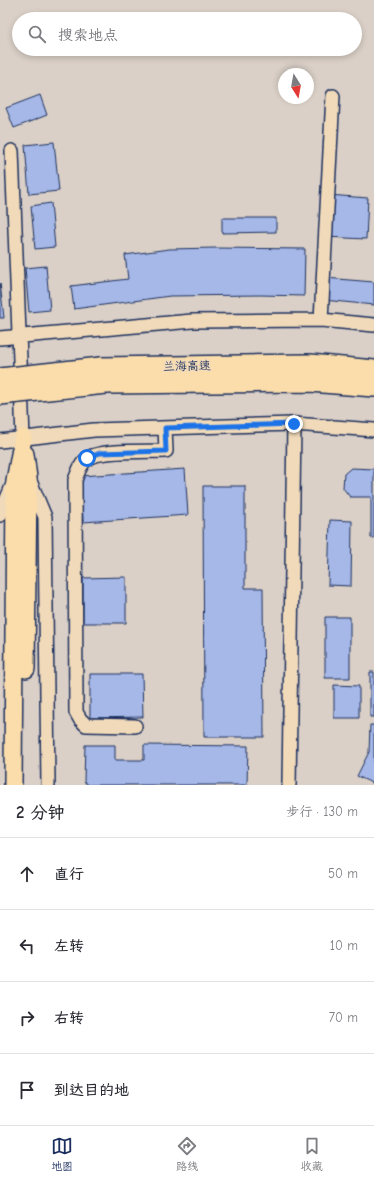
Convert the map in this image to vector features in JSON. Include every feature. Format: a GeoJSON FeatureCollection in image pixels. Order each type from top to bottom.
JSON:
{"type":"FeatureCollection","features":[{"type":"Feature","properties":{"kind":"highway","name":"兰海高速"},"geometry":{"type":"LineString","coordinates":[[0,378],[103,376],[310,364],[374,370]]}},
{"type":"Feature","properties":{"kind":"highway","name":"兰海高速"},"geometry":{"type":"LineString","coordinates":[[0,394],[103,376],[310,382],[374,387]]}},
{"type":"Feature","properties":{"kind":"main road"},"geometry":{"type":"LineString","coordinates":[[13,785],[20,590],[23,438]]}},
{"type":"Feature","properties":{"kind":"main road"},"geometry":{"type":"LineString","coordinates":[[20,590],[25,785]]}},
{"type":"Feature","properties":{"kind":"street"},"geometry":{"type":"LineString","coordinates":[[321,320],[333,96]]}},
{"type":"Feature","properties":{"kind":"street"},"geometry":{"type":"LineString","coordinates":[[12,151],[23,438]]}},
{"type":"Feature","properties":{"kind":"street"},"geometry":{"type":"LineString","coordinates":[[0,338],[192,321],[321,320],[374,325]]}},
{"type":"Feature","properties":{"kind":"street"},"geometry":{"type":"LineString","coordinates":[[0,441],[94,430],[294,424],[374,430]]}},
{"type":"Feature","properties":{"kind":"street"},"geometry":{"type":"LineString","coordinates":[[289,785],[294,424]]}},
{"type":"Feature","properties":{"kind":"street"},"geometry":{"type":"LineString","coordinates":[[134,726],[86,725],[76,712],[75,480],[80,468],[87,458],[100,453],[166,451],[165,428]]}},
{"type":"Feature","properties":{"kind":"street"},"geometry":{"type":"LineString","coordinates":[[0,515],[22,479],[45,517],[48,785]]}},
{"type":"Feature","properties":{"kind":"building"},"geometry":{"type":"Polygon","coordinates":[[[40,95],[47,115],[14,128],[6,108],[40,95]]]}},
{"type":"Feature","properties":{"kind":"building"},"geometry":{"type":"Polygon","coordinates":[[[54,142],[59,191],[29,194],[25,145],[54,142]]]}},
{"type":"Feature","properties":{"kind":"building"},"geometry":{"type":"Polygon","coordinates":[[[328,195],[368,198],[366,239],[325,237],[328,195]]]}},
{"type":"Feature","properties":{"kind":"building"},"geometry":{"type":"Polygon","coordinates":[[[51,203],[55,247],[35,249],[31,206],[51,203]]]}},
{"type":"Feature","properties":{"kind":"building"},"geometry":{"type":"Polygon","coordinates":[[[222,218],[276,218],[276,232],[222,233],[222,218]]]}},
{"type":"Feature","properties":{"kind":"building"},"geometry":{"type":"Polygon","coordinates":[[[169,249],[305,249],[304,296],[170,296],[74,309],[71,286],[128,279],[125,255],[169,249]]]}},
{"type":"Feature","properties":{"kind":"building"},"geometry":{"type":"Polygon","coordinates":[[[46,266],[50,310],[29,312],[25,268],[46,266]]]}},
{"type":"Feature","properties":{"kind":"building"},"geometry":{"type":"Polygon","coordinates":[[[325,278],[374,282],[374,305],[323,300],[325,278]]]}},
{"type":"Feature","properties":{"kind":"building"},"geometry":{"type":"Polygon","coordinates":[[[0,283],[4,318],[0,318],[0,283]]]}},
{"type":"Feature","properties":{"kind":"building"},"geometry":{"type":"Polygon","coordinates":[[[351,468],[374,469],[374,538],[371,538],[371,497],[350,497],[343,488],[344,474],[351,468]]]}},
{"type":"Feature","properties":{"kind":"building"},"geometry":{"type":"Polygon","coordinates":[[[185,469],[188,515],[83,522],[81,476],[185,469]]]}},
{"type":"Feature","properties":{"kind":"building"},"geometry":{"type":"Polygon","coordinates":[[[203,486],[245,486],[245,588],[263,588],[264,737],[204,737],[203,486]]]}},
{"type":"Feature","properties":{"kind":"building"},"geometry":{"type":"Polygon","coordinates":[[[330,520],[352,521],[351,586],[328,585],[330,520]]]}},
{"type":"Feature","properties":{"kind":"building"},"geometry":{"type":"Polygon","coordinates":[[[126,577],[126,623],[83,623],[83,578],[126,577]]]}},
{"type":"Feature","properties":{"kind":"building"},"geometry":{"type":"Polygon","coordinates":[[[325,617],[350,617],[350,678],[325,678],[325,617]]]}},
{"type":"Feature","properties":{"kind":"building"},"geometry":{"type":"Polygon","coordinates":[[[370,672],[374,672],[374,717],[370,717],[370,672]]]}},
{"type":"Feature","properties":{"kind":"building"},"geometry":{"type":"Polygon","coordinates":[[[90,674],[142,674],[143,717],[90,718],[90,674]]]}},
{"type":"Feature","properties":{"kind":"building"},"geometry":{"type":"Polygon","coordinates":[[[334,685],[359,686],[359,718],[334,718],[334,685]]]}},
{"type":"Feature","properties":{"kind":"building"},"geometry":{"type":"Polygon","coordinates":[[[370,725],[374,725],[374,784],[357,776],[369,752],[370,725]]]}},
{"type":"Feature","properties":{"kind":"building"},"geometry":{"type":"Polygon","coordinates":[[[85,745],[115,745],[115,760],[144,760],[144,745],[248,746],[247,785],[87,785],[84,781],[85,745]]]}},
{"type":"Feature","properties":{"kind":"route"},"geometry":{"type":"LineString","coordinates":[[87,458],[100,453],[166,451],[165,428],[294,424]]}}]}
